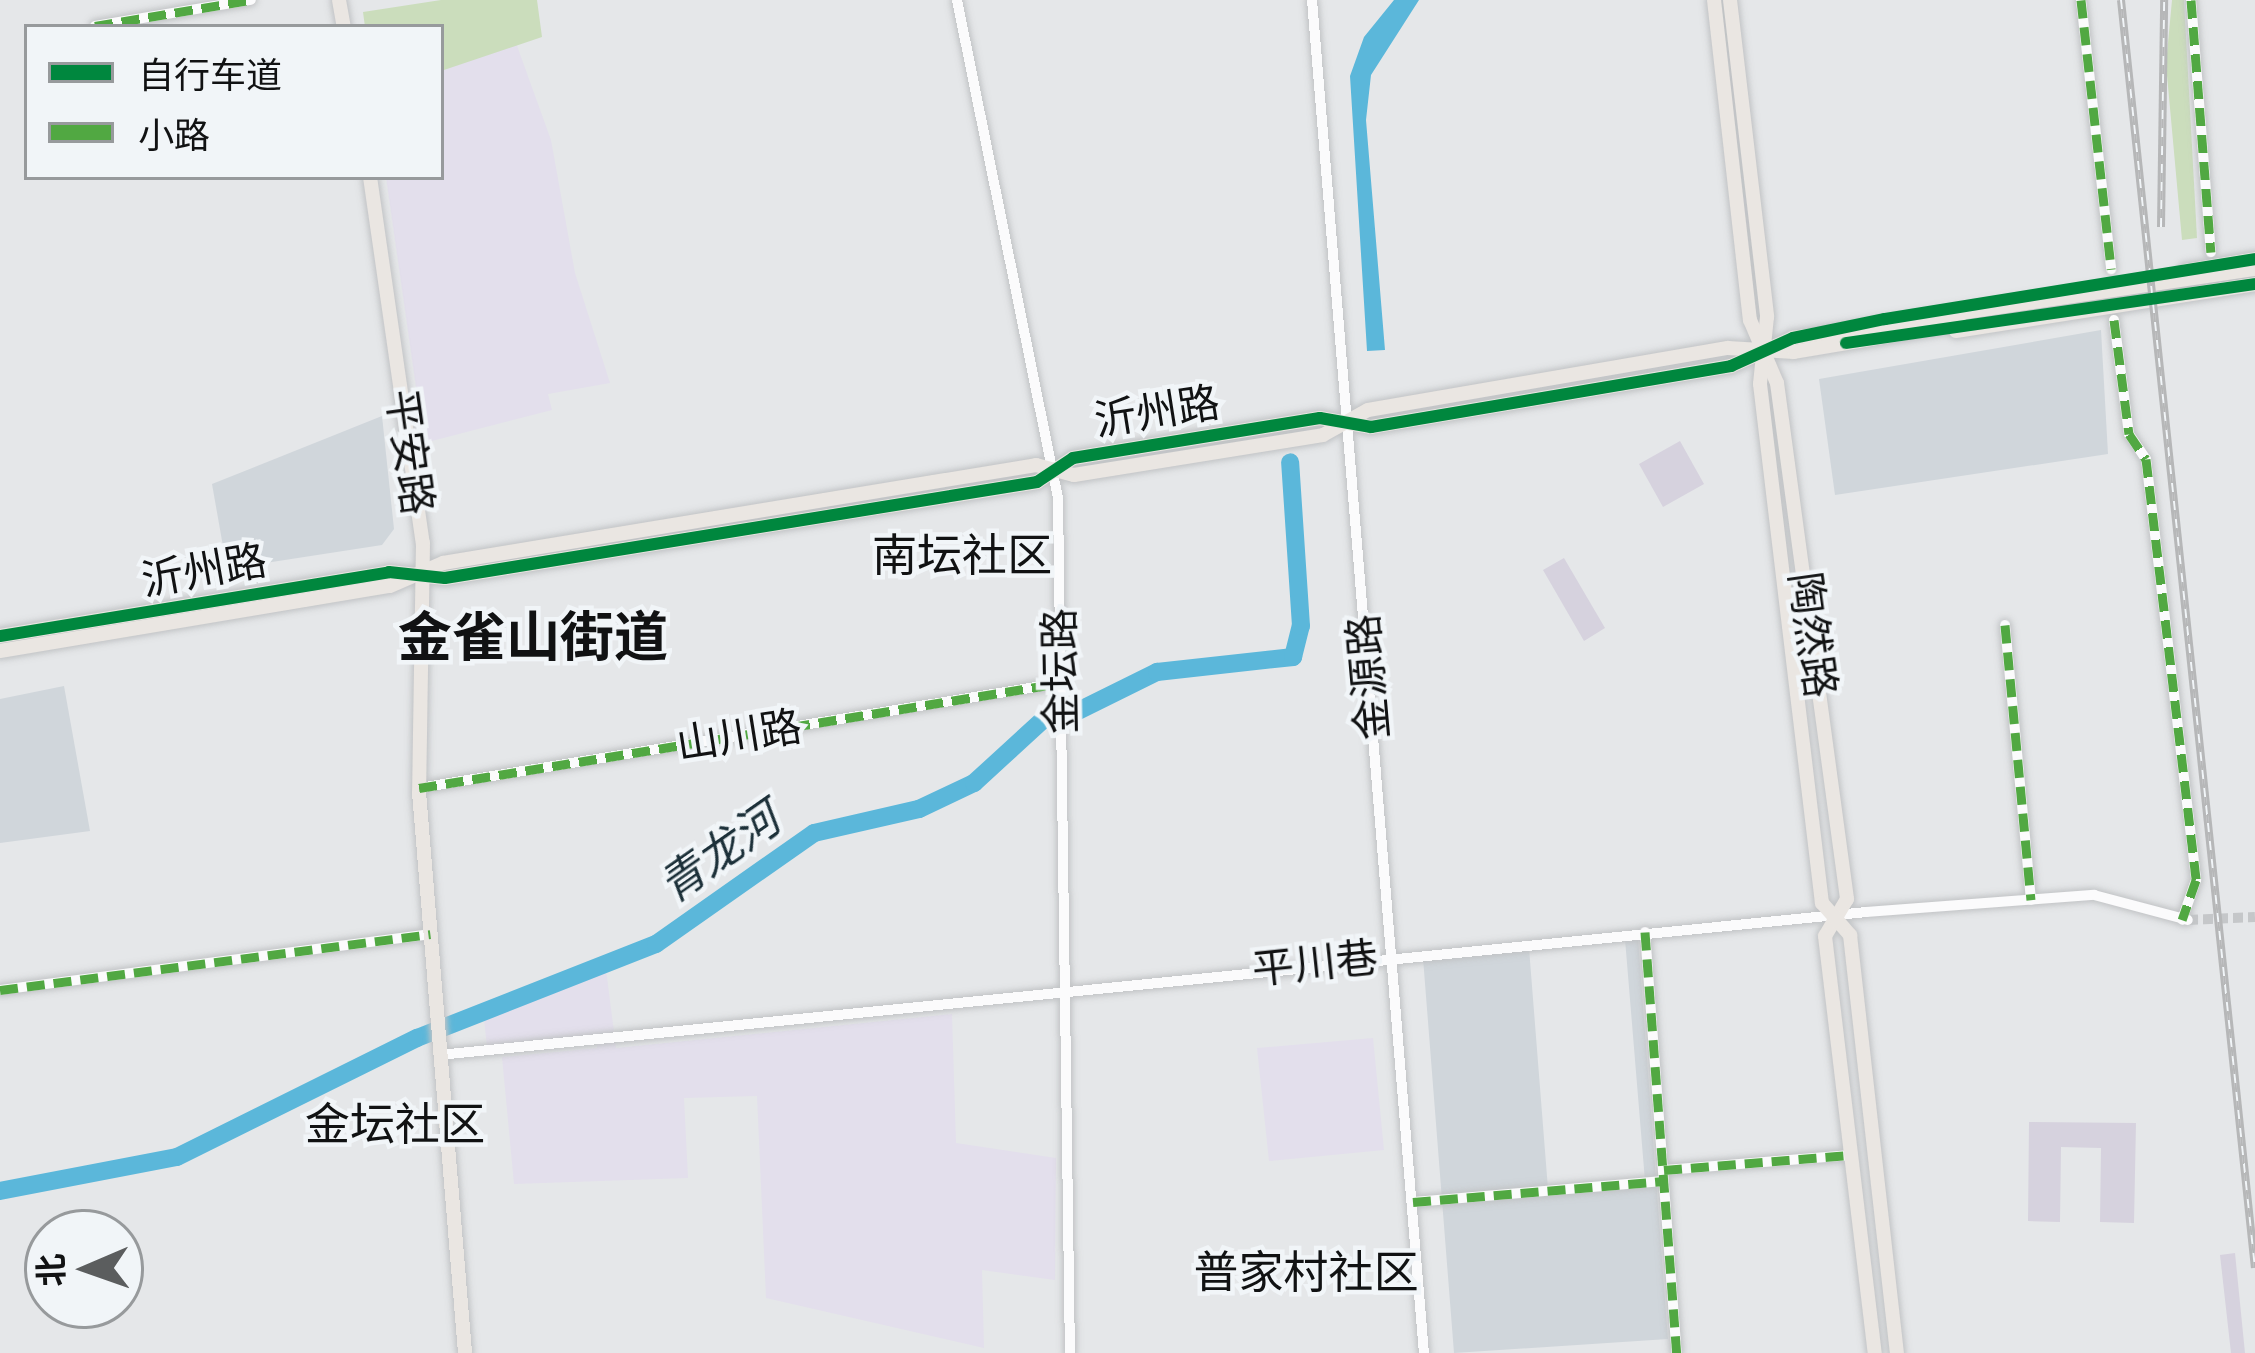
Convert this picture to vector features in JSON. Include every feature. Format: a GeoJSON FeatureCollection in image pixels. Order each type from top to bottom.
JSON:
{"type":"FeatureCollection","features":[{"type":"Feature","properties":{"kind":"main road","name":"陶然路"},"geometry":{"type":"LineString","coordinates":[[1714,0],[1750,320],[1777,382],[1835,805],[1846,899],[1825,936],[1875,1353]]}},
{"type":"Feature","properties":{"kind":"main road","name":"陶然路"},"geometry":{"type":"LineString","coordinates":[[1730,0],[1764,353],[1760,384],[1822,903],[1850,935],[1897,1353]]}},
{"type":"Feature","properties":{"kind":"main road","name":"平安路"},"geometry":{"type":"LineString","coordinates":[[370,180],[423,543],[419,788],[439,1048]]}},
{"type":"Feature","properties":{"kind":"main road"},"geometry":{"type":"LineString","coordinates":[[1862,334],[2255,259]]}},
{"type":"Feature","properties":{"kind":"main road"},"geometry":{"type":"LineString","coordinates":[[1862,334],[2255,277]]}},
{"type":"Feature","properties":{"kind":"main road","name":"沂州路"},"geometry":{"type":"LineString","coordinates":[[0,651],[1036,465],[1055,473],[1323,435],[1368,410],[1728,348],[1764,353],[1862,334]]}},
{"type":"Feature","properties":{"kind":"main road","name":"沂州路"},"geometry":{"type":"LineString","coordinates":[[0,636],[419,574]]}},
{"type":"Feature","properties":{"kind":"main road"},"geometry":{"type":"LineString","coordinates":[[439,1048],[465,1353]]}},
{"type":"Feature","properties":{"kind":"street"},"geometry":{"type":"LineString","coordinates":[[107,24],[251,0]]}},
{"type":"Feature","properties":{"kind":"street","name":"金坛路"},"geometry":{"type":"LineString","coordinates":[[957,0],[1055,473],[1070,1353]]}},
{"type":"Feature","properties":{"kind":"street","name":"金源路"},"geometry":{"type":"LineString","coordinates":[[1312,0],[1424,1353]]}},
{"type":"Feature","properties":{"kind":"street"},"geometry":{"type":"LineString","coordinates":[[2081,0],[2110,269]]}},
{"type":"Feature","properties":{"kind":"street"},"geometry":{"type":"LineString","coordinates":[[2191,0],[2211,252]]}},
{"type":"Feature","properties":{"kind":"street","name":"平川巷"},"geometry":{"type":"LineString","coordinates":[[439,1048],[796,1026],[1393,954],[2094,895],[2185,920],[2196,880],[2146,458],[2128,434],[2114,320]]}},
{"type":"Feature","properties":{"kind":"street"},"geometry":{"type":"LineString","coordinates":[[2005,625],[2031,900]]}},
{"type":"Feature","properties":{"kind":"street","name":"山川路"},"geometry":{"type":"LineString","coordinates":[[419,788],[1060,682]]}},
{"type":"Feature","properties":{"kind":"street"},"geometry":{"type":"LineString","coordinates":[[1645,932],[1677,1353]]}},
{"type":"Feature","properties":{"kind":"street"},"geometry":{"type":"LineString","coordinates":[[0,990],[430,934]]}},
{"type":"Feature","properties":{"kind":"street"},"geometry":{"type":"LineString","coordinates":[[1413,1202],[1852,1155]]}},
{"type":"Feature","properties":{"kind":"shaded area"},"geometry":{"type":"Polygon","coordinates":[[[516,43],[551,140],[575,273],[610,383],[548,394],[552,410],[424,443],[386,180],[444,180],[444,70],[516,43]]]}},
{"type":"Feature","properties":{"kind":"shaded area"},"geometry":{"type":"Polygon","coordinates":[[[2101,330],[2108,454],[1835,495],[1819,379],[2101,330]]]}},
{"type":"Feature","properties":{"kind":"shaded area"},"geometry":{"type":"Polygon","coordinates":[[[382,416],[394,529],[382,545],[227,569],[212,484],[382,416]]]}},
{"type":"Feature","properties":{"kind":"shaded area"},"geometry":{"type":"Polygon","coordinates":[[[64,686],[90,831],[0,843],[0,699],[64,686]]]}},
{"type":"Feature","properties":{"kind":"shaded area"},"geometry":{"type":"Polygon","coordinates":[[[1638,938],[1668,1339],[1454,1353],[1423,958],[1529,948],[1548,1189],[1645,1181],[1625,939],[1638,938]]]}},
{"type":"Feature","properties":{"kind":"shaded area"},"geometry":{"type":"Polygon","coordinates":[[[606,969],[616,1048],[952,1014],[956,1143],[1056,1158],[1055,1280],[982,1270],[984,1348],[766,1298],[757,1096],[684,1098],[688,1178],[514,1184],[502,1057],[597,1048],[597,1037],[487,1047],[484,1019],[606,969]]]}},
{"type":"Feature","properties":{"kind":"shaded area"},"geometry":{"type":"Polygon","coordinates":[[[1373,1038],[1384,1150],[1269,1161],[1257,1048],[1373,1038]]]}},
{"type":"Feature","properties":{"kind":"green space"},"geometry":{"type":"Polygon","coordinates":[[[441,0],[537,0],[542,37],[444,70],[444,24],[365,24],[363,12],[441,0]]]}},
{"type":"Feature","properties":{"kind":"green space"},"geometry":{"type":"Polygon","coordinates":[[[2172,0],[2184,0],[2197,238],[2182,240],[2166,64],[2172,0]]]}},
{"type":"Feature","properties":{"kind":"water"},"geometry":{"type":"Polygon","coordinates":[[[1394,0],[1419,0],[1371,75],[1366,120],[1385,350],[1367,351],[1350,76],[1364,37],[1394,0]]]}},
{"type":"Feature","properties":{"kind":"building"},"geometry":{"type":"Polygon","coordinates":[[[1680,441],[1704,484],[1663,507],[1639,464],[1680,441]]]}},
{"type":"Feature","properties":{"kind":"building"},"geometry":{"type":"Polygon","coordinates":[[[1564,558],[1605,628],[1584,641],[1543,570],[1564,558]]]}},
{"type":"Feature","properties":{"kind":"building"},"geometry":{"type":"Polygon","coordinates":[[[2029,1122],[2136,1123],[2134,1223],[2100,1222],[2101,1148],[2061,1147],[2060,1222],[2028,1221],[2029,1122]]]}},
{"type":"Feature","properties":{"kind":"building"},"geometry":{"type":"Polygon","coordinates":[[[2235,1253],[2245,1353],[2231,1353],[2220,1255],[2235,1253]]]}},
{"type":"Feature","properties":{"kind":"waterway","name":"青龙河"},"geometry":{"type":"LineString","coordinates":[[0,1191],[177,1157],[417,1038],[656,944],[814,833],[919,809],[974,783],[1047,716],[1074,713],[1157,672],[1293,657],[1301,626],[1290,462]]}},
{"type":"Feature","properties":{"kind":"tunnel"},"geometry":{"type":"LineString","coordinates":[[2188,920],[2255,917]]}},
{"type":"Feature","properties":{"kind":"railway"},"geometry":{"type":"LineString","coordinates":[[2121,0],[2255,1268]]}},
{"type":"Feature","properties":{"kind":"railway"},"geometry":{"type":"LineString","coordinates":[[2161,227],[2164,0]]}},
{"type":"Feature","properties":{"kind":"marked path"},"geometry":{"type":"LineString","coordinates":[[107,24],[251,0]]}},
{"type":"Feature","properties":{"kind":"marked path"},"geometry":{"type":"LineString","coordinates":[[2081,0],[2111,269]]}},
{"type":"Feature","properties":{"kind":"marked path"},"geometry":{"type":"LineString","coordinates":[[2191,0],[2211,252]]}},
{"type":"Feature","properties":{"kind":"marked path"},"geometry":{"type":"LineString","coordinates":[[2114,320],[2129,434],[2146,459],[2196,880],[2182,920]]}},
{"type":"Feature","properties":{"kind":"marked path"},"geometry":{"type":"LineString","coordinates":[[2005,625],[2031,900]]}},
{"type":"Feature","properties":{"kind":"marked path"},"geometry":{"type":"LineString","coordinates":[[419,788],[1060,683]]}},
{"type":"Feature","properties":{"kind":"marked path"},"geometry":{"type":"LineString","coordinates":[[1645,932],[1677,1353]]}},
{"type":"Feature","properties":{"kind":"marked path"},"geometry":{"type":"LineString","coordinates":[[0,990],[430,934]]}},
{"type":"Feature","properties":{"kind":"marked path"},"geometry":{"type":"LineString","coordinates":[[1664,1170],[1852,1155]]}},
{"type":"Feature","properties":{"kind":"marked path"},"geometry":{"type":"LineString","coordinates":[[1413,1202],[1661,1181]]}},
{"type":"Feature","properties":{"kind":"cycle path"},"geometry":{"type":"LineString","coordinates":[[0,636],[389,572],[445,578],[1037,482],[1073,458],[1320,418],[1371,427],[1731,366],[1793,338],[1885,319],[2255,259]]}},
{"type":"Feature","properties":{"kind":"cycle path"},"geometry":{"type":"LineString","coordinates":[[1846,343],[2255,284]]}},
{"type":"Feature","properties":{"kind":"district","name":"南坛社区"},"geometry":{"type":"Point","coordinates":[962,555]}},
{"type":"Feature","properties":{"kind":"district","name":"金雀山街道"},"geometry":{"type":"Point","coordinates":[533,636]}},
{"type":"Feature","properties":{"kind":"district","name":"金坛社区"},"geometry":{"type":"Point","coordinates":[395,1124]}},
{"type":"Feature","properties":{"kind":"district","name":"普家村社区"},"geometry":{"type":"Point","coordinates":[1306,1272]}}]}
